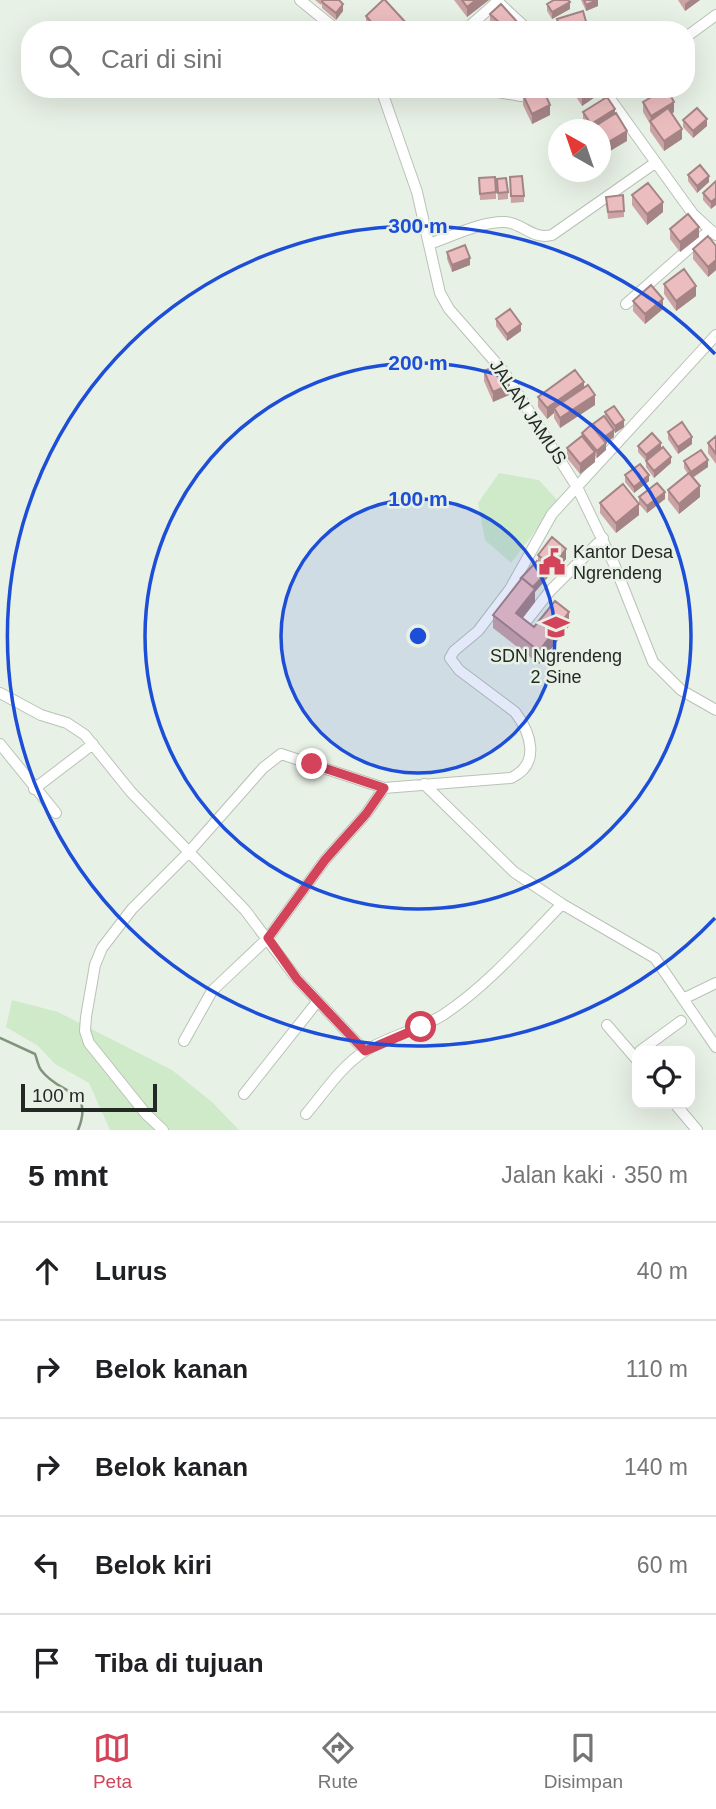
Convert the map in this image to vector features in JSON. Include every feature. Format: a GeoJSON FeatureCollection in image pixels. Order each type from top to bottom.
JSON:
{"type":"FeatureCollection","features":[{"type":"Feature","properties":{"kind":"street"},"geometry":{"type":"LineString","coordinates":[[300,0],[326,21]]}},
{"type":"Feature","properties":{"kind":"street"},"geometry":{"type":"LineString","coordinates":[[475,21],[497,1],[518,21]]}},
{"type":"Feature","properties":{"kind":"street"},"geometry":{"type":"LineString","coordinates":[[695,30],[716,15]]}},
{"type":"Feature","properties":{"kind":"street","name":"JALAN JAMUS"},"geometry":{"type":"LineString","coordinates":[[384,98],[404,152],[429,244],[434,274],[449,309],[504,372],[577,486],[603,538],[653,662],[681,690],[716,710]]}},
{"type":"Feature","properties":{"kind":"street"},"geometry":{"type":"LineString","coordinates":[[609,98],[693,214],[713,232],[626,304]]}},
{"type":"Feature","properties":{"kind":"street"},"geometry":{"type":"LineString","coordinates":[[429,244],[496,223],[508,222],[542,237],[552,235],[655,163]]}},
{"type":"Feature","properties":{"kind":"street"},"geometry":{"type":"LineString","coordinates":[[163,1130],[146,1114],[94,1050],[85,1031],[91,981],[102,948],[132,909],[188,853],[249,782],[281,754],[384,788],[511,778],[526,766],[531,749],[529,735],[522,721],[515,712],[459,670],[450,658],[497,607],[552,514],[716,335]]}},
{"type":"Feature","properties":{"kind":"street"},"geometry":{"type":"LineString","coordinates":[[524,624],[550,591],[603,538]]}},
{"type":"Feature","properties":{"kind":"street"},"geometry":{"type":"LineString","coordinates":[[0,693],[17,704],[77,729],[93,744],[131,792],[268,938],[283,962],[317,1002],[365,1051]]}},
{"type":"Feature","properties":{"kind":"street"},"geometry":{"type":"LineString","coordinates":[[0,744],[56,813]]}},
{"type":"Feature","properties":{"kind":"street"},"geometry":{"type":"LineString","coordinates":[[34,789],[93,744]]}},
{"type":"Feature","properties":{"kind":"street"},"geometry":{"type":"LineString","coordinates":[[424,784],[498,858],[562,904],[644,949],[666,970],[716,1047]]}},
{"type":"Feature","properties":{"kind":"street"},"geometry":{"type":"LineString","coordinates":[[184,1041],[212,991],[268,938],[325,860],[366,814],[384,788]]}},
{"type":"Feature","properties":{"kind":"street"},"geometry":{"type":"LineString","coordinates":[[306,1114],[343,1070],[365,1051],[421,1027],[457,1004],[500,967],[562,904]]}},
{"type":"Feature","properties":{"kind":"street"},"geometry":{"type":"LineString","coordinates":[[685,998],[716,983]]}},
{"type":"Feature","properties":{"kind":"street"},"geometry":{"type":"LineString","coordinates":[[244,1094],[317,1002]]}},
{"type":"Feature","properties":{"kind":"street"},"geometry":{"type":"LineString","coordinates":[[649,1046],[681,1021]]}},
{"type":"Feature","properties":{"kind":"street"},"geometry":{"type":"LineString","coordinates":[[607,1025],[632,1050]]}},
{"type":"Feature","properties":{"kind":"street"},"geometry":{"type":"LineString","coordinates":[[679,1109],[697,1130]]}},
{"type":"Feature","properties":{"kind":"green space"},"geometry":{"type":"Polygon","coordinates":[[[499,473],[539,480],[558,501],[511,563],[485,540],[478,503],[499,473]]]}},
{"type":"Feature","properties":{"kind":"green space"},"geometry":{"type":"Polygon","coordinates":[[[12,1000],[58,1012],[172,1070],[212,1102],[239,1130],[110,1130],[89,1083],[55,1064],[38,1046],[6,1027],[12,1000]]]}},
{"type":"Feature","properties":{"kind":"building"},"geometry":{"type":"Polygon","coordinates":[[[339,0],[343,4],[336,13],[322,2],[339,0]]]}},
{"type":"Feature","properties":{"kind":"building"},"geometry":{"type":"Polygon","coordinates":[[[385,0],[404,21],[370,21],[366,16],[385,0]]]}},
{"type":"Feature","properties":{"kind":"building"},"geometry":{"type":"Polygon","coordinates":[[[462,0],[476,0],[467,7],[462,0]]]}},
{"type":"Feature","properties":{"kind":"building"},"geometry":{"type":"Polygon","coordinates":[[[554,0],[570,2],[552,12],[547,4],[554,0]]]}},
{"type":"Feature","properties":{"kind":"building"},"geometry":{"type":"Polygon","coordinates":[[[584,0],[597,0],[586,5],[584,0]]]}},
{"type":"Feature","properties":{"kind":"building"},"geometry":{"type":"Polygon","coordinates":[[[501,4],[516,21],[498,21],[490,14],[501,4]]]}},
{"type":"Feature","properties":{"kind":"building"},"geometry":{"type":"Polygon","coordinates":[[[583,11],[586,21],[558,21],[583,11]]]}},
{"type":"Feature","properties":{"kind":"building"},"geometry":{"type":"Polygon","coordinates":[[[524,98],[547,98],[550,105],[532,114],[524,98]]]}},
{"type":"Feature","properties":{"kind":"building"},"geometry":{"type":"Polygon","coordinates":[[[605,98],[615,109],[599,119],[588,119],[583,112],[605,98]]]}},
{"type":"Feature","properties":{"kind":"building"},"geometry":{"type":"Polygon","coordinates":[[[650,98],[672,98],[674,102],[651,116],[643,102],[650,98]]]}},
{"type":"Feature","properties":{"kind":"building"},"geometry":{"type":"Polygon","coordinates":[[[668,108],[682,129],[664,141],[650,121],[668,108]]]}},
{"type":"Feature","properties":{"kind":"building"},"geometry":{"type":"Polygon","coordinates":[[[697,108],[707,119],[693,131],[683,120],[697,108]]]}},
{"type":"Feature","properties":{"kind":"building"},"geometry":{"type":"Polygon","coordinates":[[[616,113],[627,131],[611,140],[611,119],[606,119],[616,113]]]}},
{"type":"Feature","properties":{"kind":"building"},"geometry":{"type":"Polygon","coordinates":[[[700,165],[709,176],[697,186],[688,175],[700,165]]]}},
{"type":"Feature","properties":{"kind":"building"},"geometry":{"type":"Polygon","coordinates":[[[522,176],[524,196],[511,196],[510,177],[522,176]]]}},
{"type":"Feature","properties":{"kind":"building"},"geometry":{"type":"Polygon","coordinates":[[[495,177],[496,192],[480,194],[479,178],[495,177]]]}},
{"type":"Feature","properties":{"kind":"building"},"geometry":{"type":"Polygon","coordinates":[[[506,178],[508,192],[498,193],[497,179],[506,178]]]}},
{"type":"Feature","properties":{"kind":"building"},"geometry":{"type":"Polygon","coordinates":[[[716,181],[716,198],[711,202],[703,193],[716,181]]]}},
{"type":"Feature","properties":{"kind":"building"},"geometry":{"type":"Polygon","coordinates":[[[648,183],[663,202],[647,214],[632,195],[648,183]]]}},
{"type":"Feature","properties":{"kind":"building"},"geometry":{"type":"Polygon","coordinates":[[[623,195],[624,211],[608,212],[606,197],[623,195]]]}},
{"type":"Feature","properties":{"kind":"building"},"geometry":{"type":"Polygon","coordinates":[[[688,214],[699,227],[680,242],[670,229],[688,214]]]}},
{"type":"Feature","properties":{"kind":"building"},"geometry":{"type":"Polygon","coordinates":[[[708,236],[716,246],[716,260],[708,267],[693,249],[708,236]]]}},
{"type":"Feature","properties":{"kind":"building"},"geometry":{"type":"Polygon","coordinates":[[[465,245],[470,258],[452,265],[447,252],[465,245]]]}},
{"type":"Feature","properties":{"kind":"building"},"geometry":{"type":"Polygon","coordinates":[[[684,269],[696,286],[676,301],[664,284],[684,269]]]}},
{"type":"Feature","properties":{"kind":"building"},"geometry":{"type":"Polygon","coordinates":[[[651,285],[663,299],[645,314],[633,301],[651,285]]]}},
{"type":"Feature","properties":{"kind":"building"},"geometry":{"type":"Polygon","coordinates":[[[510,309],[521,324],[507,334],[496,319],[510,309]]]}},
{"type":"Feature","properties":{"kind":"building"},"geometry":{"type":"Polygon","coordinates":[[[500,364],[509,385],[493,392],[484,371],[500,364]]]}},
{"type":"Feature","properties":{"kind":"building"},"geometry":{"type":"Polygon","coordinates":[[[575,370],[584,382],[547,408],[538,397],[575,370]]]}},
{"type":"Feature","properties":{"kind":"building"},"geometry":{"type":"Polygon","coordinates":[[[588,385],[595,395],[560,418],[554,408],[588,385]]]}},
{"type":"Feature","properties":{"kind":"building"},"geometry":{"type":"Polygon","coordinates":[[[614,406],[624,420],[615,426],[605,412],[614,406]]]}},
{"type":"Feature","properties":{"kind":"building"},"geometry":{"type":"Polygon","coordinates":[[[604,416],[614,430],[603,438],[593,424],[604,416]]]}},
{"type":"Feature","properties":{"kind":"building"},"geometry":{"type":"Polygon","coordinates":[[[682,422],[692,437],[678,447],[668,432],[682,422]]]}},
{"type":"Feature","properties":{"kind":"building"},"geometry":{"type":"Polygon","coordinates":[[[591,425],[606,443],[597,451],[582,433],[591,425]]]}},
{"type":"Feature","properties":{"kind":"building"},"geometry":{"type":"Polygon","coordinates":[[[652,433],[661,443],[646,455],[638,446],[652,433]]]}},
{"type":"Feature","properties":{"kind":"building"},"geometry":{"type":"Polygon","coordinates":[[[582,436],[595,452],[580,464],[567,448],[582,436]]]}},
{"type":"Feature","properties":{"kind":"building"},"geometry":{"type":"Polygon","coordinates":[[[716,436],[716,454],[708,443],[716,436]]]}},
{"type":"Feature","properties":{"kind":"building"},"geometry":{"type":"Polygon","coordinates":[[[663,447],[671,457],[654,471],[646,461],[663,447]]]}},
{"type":"Feature","properties":{"kind":"building"},"geometry":{"type":"Polygon","coordinates":[[[701,450],[708,460],[691,472],[684,461],[701,450]]]}},
{"type":"Feature","properties":{"kind":"building"},"geometry":{"type":"Polygon","coordinates":[[[640,464],[649,475],[634,487],[625,475],[640,464]]]}},
{"type":"Feature","properties":{"kind":"building"},"geometry":{"type":"Polygon","coordinates":[[[689,473],[700,486],[679,504],[668,490],[689,473]]]}},
{"type":"Feature","properties":{"kind":"building"},"geometry":{"type":"Polygon","coordinates":[[[657,483],[665,492],[647,506],[639,497],[657,483]]]}},
{"type":"Feature","properties":{"kind":"building"},"geometry":{"type":"Polygon","coordinates":[[[623,484],[639,504],[616,523],[600,503],[623,484]]]}},
{"type":"Feature","properties":{"kind":"building"},"geometry":{"type":"Polygon","coordinates":[[[552,537],[566,549],[552,567],[538,555],[552,537]]]}},
{"type":"Feature","properties":{"kind":"building"},"geometry":{"type":"Polygon","coordinates":[[[537,561],[548,571],[533,587],[520,579],[537,561]]]}},
{"type":"Feature","properties":{"kind":"building"},"geometry":{"type":"Polygon","coordinates":[[[522,578],[535,589],[516,613],[534,627],[555,601],[569,612],[539,651],[493,615],[522,578]]]}},
{"type":"Feature","properties":{"kind":"waterway"},"geometry":{"type":"LineString","coordinates":[[0,1038],[35,1054],[40,1068],[49,1078],[79,1099],[82,1116],[78,1130]]}},
{"type":"Feature","properties":{"kind":"place","name":"Kantor Desa Ngrendeng"},"geometry":{"type":"Point","coordinates":[552,562]}},
{"type":"Feature","properties":{"kind":"place","name":"SDN Ngrendeng 2 Sine"},"geometry":{"type":"Point","coordinates":[556,627]}},
{"type":"Feature","properties":{"kind":"route"},"geometry":{"type":"LineString","coordinates":[[312,764],[384,788],[366,814],[325,860],[268,938],[297,979],[365,1051],[421,1027]]}}]}
